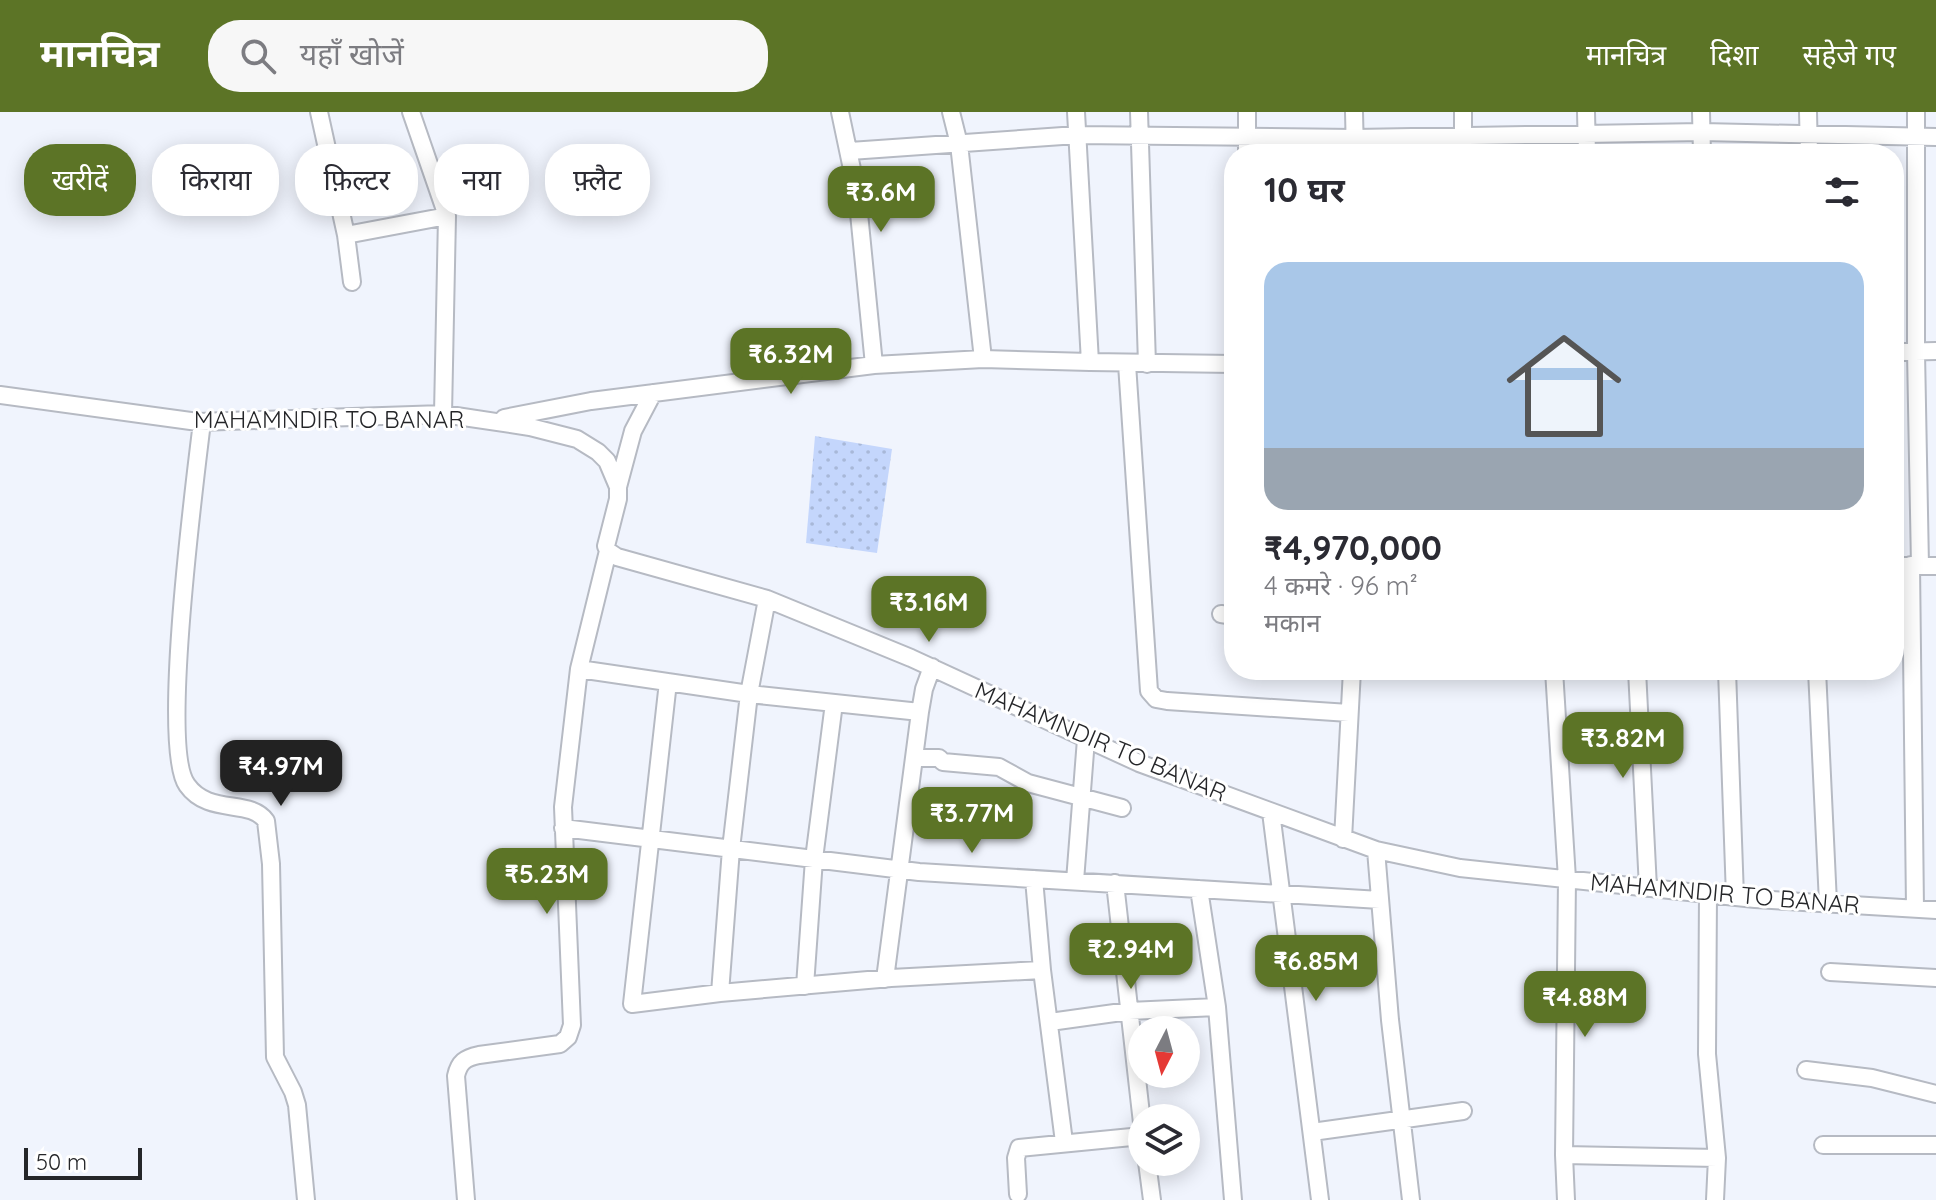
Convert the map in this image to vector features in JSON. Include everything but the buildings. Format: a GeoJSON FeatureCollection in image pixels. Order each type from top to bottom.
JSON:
{"type":"FeatureCollection","features":[{"type":"Feature","properties":{"kind":"street"},"geometry":{"type":"LineString","coordinates":[[319,112],[346,235],[352,282]]}},
{"type":"Feature","properties":{"kind":"street"},"geometry":{"type":"LineString","coordinates":[[411,112],[434,178]]}},
{"type":"Feature","properties":{"kind":"street"},"geometry":{"type":"LineString","coordinates":[[840,112],[857,193],[874,365]]}},
{"type":"Feature","properties":{"kind":"street"},"geometry":{"type":"LineString","coordinates":[[951,112],[959,144],[983,359]]}},
{"type":"Feature","properties":{"kind":"street"},"geometry":{"type":"LineString","coordinates":[[1076,112],[1090,362]]}},
{"type":"Feature","properties":{"kind":"street"},"geometry":{"type":"LineString","coordinates":[[1139,112],[1147,364]]}},
{"type":"Feature","properties":{"kind":"street"},"geometry":{"type":"LineString","coordinates":[[1247,112],[1247,144]]}},
{"type":"Feature","properties":{"kind":"street"},"geometry":{"type":"LineString","coordinates":[[1354,112],[1355,144]]}},
{"type":"Feature","properties":{"kind":"street"},"geometry":{"type":"LineString","coordinates":[[1463,112],[1463,144]]}},
{"type":"Feature","properties":{"kind":"street"},"geometry":{"type":"LineString","coordinates":[[1586,112],[1587,144]]}},
{"type":"Feature","properties":{"kind":"street"},"geometry":{"type":"LineString","coordinates":[[1701,112],[1702,144]]}},
{"type":"Feature","properties":{"kind":"street"},"geometry":{"type":"LineString","coordinates":[[1808,112],[1808,144]]}},
{"type":"Feature","properties":{"kind":"street"},"geometry":{"type":"LineString","coordinates":[[1915,908],[1916,112]]}},
{"type":"Feature","properties":{"kind":"street"},"geometry":{"type":"LineString","coordinates":[[1377,144],[1463,136],[1702,132],[1936,137]]}},
{"type":"Feature","properties":{"kind":"street"},"geometry":{"type":"LineString","coordinates":[[850,151],[1077,135],[1247,136],[1333,144]]}},
{"type":"Feature","properties":{"kind":"street"},"geometry":{"type":"LineString","coordinates":[[346,235],[447,216],[443,414]]}},
{"type":"Feature","properties":{"kind":"street"},"geometry":{"type":"LineString","coordinates":[[1904,352],[1936,351]]}},
{"type":"Feature","properties":{"kind":"street"},"geometry":{"type":"LineString","coordinates":[[491,421],[591,401],[874,365],[983,359],[1224,364]]}},
{"type":"Feature","properties":{"kind":"street"},"geometry":{"type":"LineString","coordinates":[[1127,364],[1149,691],[1156,699],[1167,701],[1349,713]]}},
{"type":"Feature","properties":{"kind":"street"},"geometry":{"type":"LineString","coordinates":[[466,1200],[456,1076],[460,1064],[466,1057],[560,1044],[568,1037],[572,1025],[563,807],[579,669],[633,431],[653,393]]}},
{"type":"Feature","properties":{"kind":"street","name":"MAHAMNDIR TO BANAR"},"geometry":{"type":"LineString","coordinates":[[0,395],[202,422],[443,414],[491,421],[577,439],[607,461],[618,487]]}},
{"type":"Feature","properties":{"kind":"street"},"geometry":{"type":"LineString","coordinates":[[202,422],[179,655],[177,744],[180,772],[184,782],[201,798],[219,805],[255,811],[266,821],[271,864],[275,1057],[297,1105],[306,1200]]}},
{"type":"Feature","properties":{"kind":"street","name":"MAHAMNDIR TO BANAR"},"geometry":{"type":"LineString","coordinates":[[608,551],[617,557],[767,599],[932,667],[1139,763],[1376,850],[1460,868],[1735,897],[1936,910]]}},
{"type":"Feature","properties":{"kind":"street"},"geometry":{"type":"LineString","coordinates":[[720,993],[731,849],[749,694],[767,599]]}},
{"type":"Feature","properties":{"kind":"street"},"geometry":{"type":"LineString","coordinates":[[885,979],[920,712],[932,667]]}},
{"type":"Feature","properties":{"kind":"street"},"geometry":{"type":"LineString","coordinates":[[579,669],[749,694],[920,712]]}},
{"type":"Feature","properties":{"kind":"street"},"geometry":{"type":"LineString","coordinates":[[1343,839],[1351,680]]}},
{"type":"Feature","properties":{"kind":"street"},"geometry":{"type":"LineString","coordinates":[[1555,680],[1567,879],[1566,1200]]}},
{"type":"Feature","properties":{"kind":"street"},"geometry":{"type":"LineString","coordinates":[[1638,680],[1648,888]]}},
{"type":"Feature","properties":{"kind":"street"},"geometry":{"type":"LineString","coordinates":[[1727,680],[1735,897]]}},
{"type":"Feature","properties":{"kind":"street"},"geometry":{"type":"LineString","coordinates":[[1817,680],[1828,903]]}},
{"type":"Feature","properties":{"kind":"street"},"geometry":{"type":"LineString","coordinates":[[668,682],[632,1004],[885,979],[1042,970]]}},
{"type":"Feature","properties":{"kind":"street"},"geometry":{"type":"LineString","coordinates":[[805,986],[814,859],[834,703]]}},
{"type":"Feature","properties":{"kind":"street"},"geometry":{"type":"LineString","coordinates":[[1075,881],[1086,739]]}},
{"type":"Feature","properties":{"kind":"street"},"geometry":{"type":"LineString","coordinates":[[914,758],[939,758],[943,762],[967,766],[999,767],[1028,783],[1122,808]]}},
{"type":"Feature","properties":{"kind":"street"},"geometry":{"type":"LineString","coordinates":[[1271,812],[1320,1200]]}},
{"type":"Feature","properties":{"kind":"street"},"geometry":{"type":"LineString","coordinates":[[563,828],[899,870],[1380,900]]}},
{"type":"Feature","properties":{"kind":"street"},"geometry":{"type":"LineString","coordinates":[[1376,850],[1390,1020],[1411,1200]]}},
{"type":"Feature","properties":{"kind":"street"},"geometry":{"type":"LineString","coordinates":[[1034,879],[1064,1142]]}},
{"type":"Feature","properties":{"kind":"street"},"geometry":{"type":"LineString","coordinates":[[1115,883],[1140,1104]]}},
{"type":"Feature","properties":{"kind":"street"},"geometry":{"type":"LineString","coordinates":[[1199,889],[1217,1007],[1233,1200]]}},
{"type":"Feature","properties":{"kind":"street"},"geometry":{"type":"LineString","coordinates":[[1708,894],[1707,1054],[1717,1158],[1715,1200]]}},
{"type":"Feature","properties":{"kind":"street"},"geometry":{"type":"LineString","coordinates":[[1830,972],[1936,978]]}},
{"type":"Feature","properties":{"kind":"street"},"geometry":{"type":"LineString","coordinates":[[1050,1022],[1129,1011],[1217,1007]]}},
{"type":"Feature","properties":{"kind":"street"},"geometry":{"type":"LineString","coordinates":[[1806,1070],[1872,1078],[1936,1094]]}},
{"type":"Feature","properties":{"kind":"street"},"geometry":{"type":"LineString","coordinates":[[1312,1132],[1463,1111]]}},
{"type":"Feature","properties":{"kind":"street"},"geometry":{"type":"LineString","coordinates":[[1018,1194],[1016,1158],[1019,1148],[1128,1137]]}},
{"type":"Feature","properties":{"kind":"street"},"geometry":{"type":"LineString","coordinates":[[1823,1145],[1936,1145]]}},
{"type":"Feature","properties":{"kind":"street"},"geometry":{"type":"LineString","coordinates":[[1564,1155],[1717,1158]]}},
{"type":"Feature","properties":{"kind":"street"},"geometry":{"type":"LineString","coordinates":[[1149,1176],[1152,1200]]}},
{"type":"Feature","properties":{"kind":"shaded area"},"geometry":{"type":"Polygon","coordinates":[[[815,436],[892,449],[877,553],[806,543],[815,436]]]}}]}
